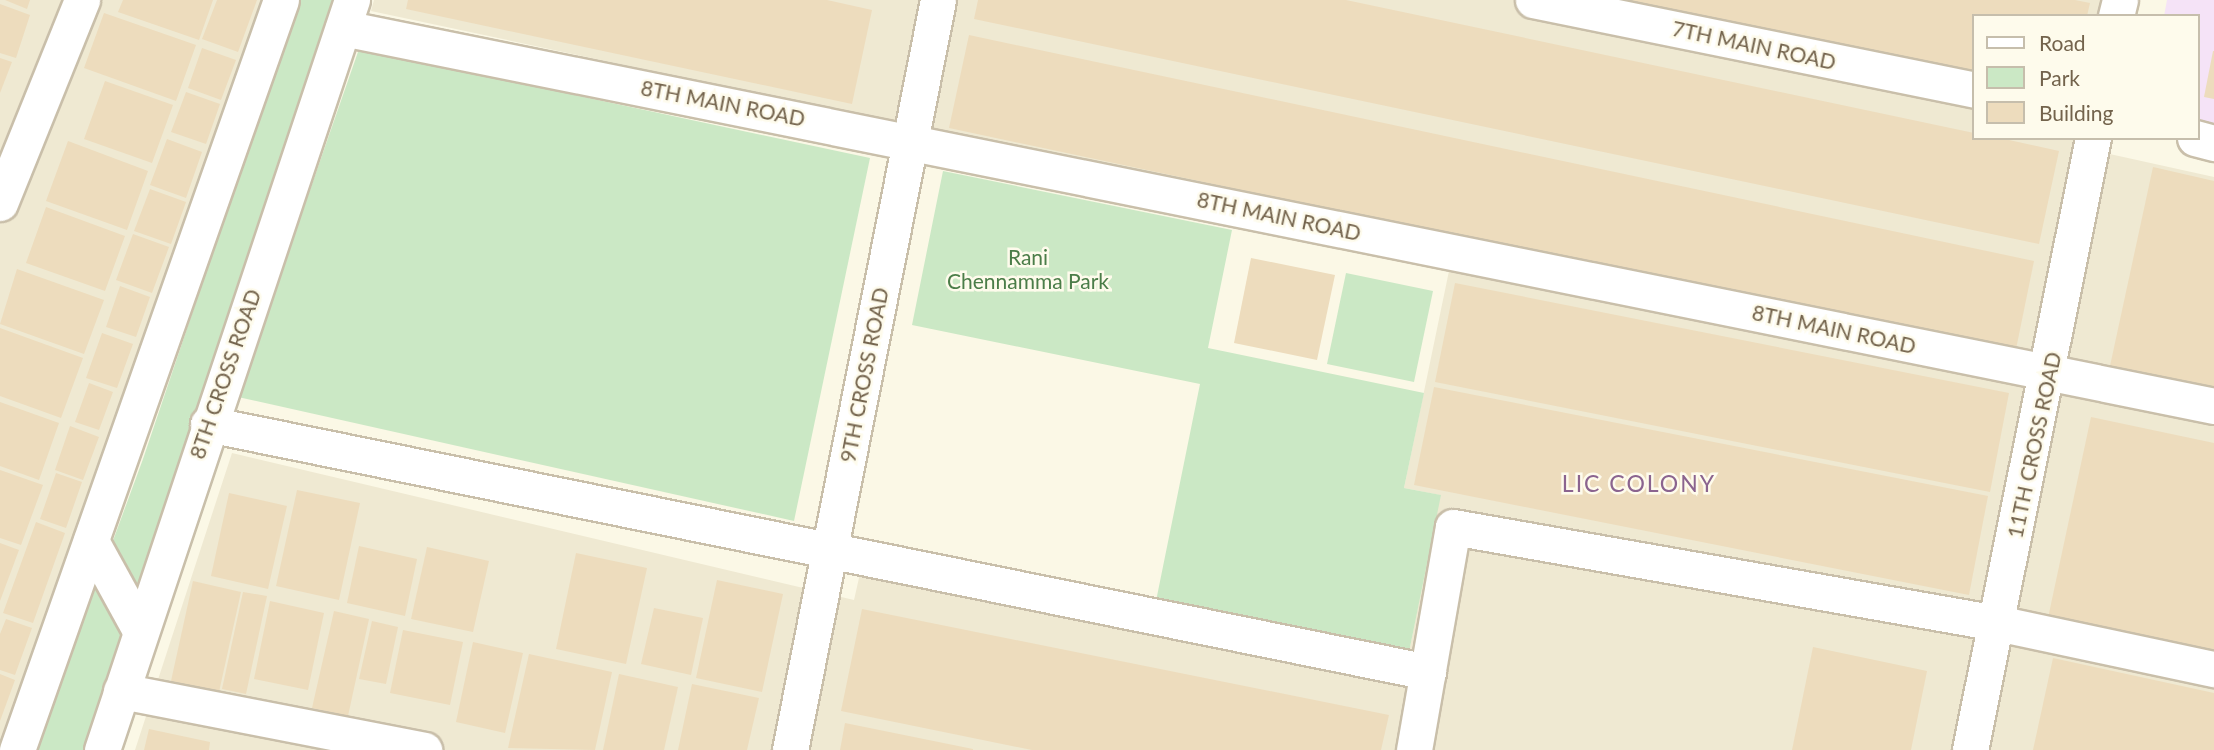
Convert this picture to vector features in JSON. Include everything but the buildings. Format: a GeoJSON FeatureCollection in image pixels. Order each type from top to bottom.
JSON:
{"type":"FeatureCollection","features":[{"type":"Feature","properties":{"kind":"street"},"geometry":{"type":"LineString","coordinates":[[0,203],[82,0]]}},
{"type":"Feature","properties":{"kind":"street"},"geometry":{"type":"LineString","coordinates":[[17,750],[281,0]]}},
{"type":"Feature","properties":{"kind":"street","name":"9TH CROSS ROAD"},"geometry":{"type":"LineString","coordinates":[[790,750],[938,0]]}},
{"type":"Feature","properties":{"kind":"street","name":"7TH MAIN ROAD"},"geometry":{"type":"LineString","coordinates":[[1533,0],[1972,90]]}},
{"type":"Feature","properties":{"kind":"street","name":"8TH MAIN ROAD"},"geometry":{"type":"LineString","coordinates":[[347,14],[910,141],[2214,406]]}},
{"type":"Feature","properties":{"kind":"street","name":"8TH CROSS ROAD"},"geometry":{"type":"LineString","coordinates":[[102,750],[208,424],[347,14]]}},
{"type":"Feature","properties":{"kind":"street","name":"11TH CROSS ROAD"},"geometry":{"type":"LineString","coordinates":[[1970,750],[2049,373],[2092,140]]}},
{"type":"Feature","properties":{"kind":"street"},"geometry":{"type":"LineString","coordinates":[[208,424],[1428,672]]}},
{"type":"Feature","properties":{"kind":"street"},"geometry":{"type":"LineString","coordinates":[[1414,750],[1453,527],[1997,623],[2214,669]]}},
{"type":"Feature","properties":{"kind":"street"},"geometry":{"type":"LineString","coordinates":[[91,541],[140,630]]}},
{"type":"Feature","properties":{"kind":"street"},"geometry":{"type":"LineString","coordinates":[[121,691],[424,750]]}},
{"type":"Feature","properties":{"kind":"shaded area"},"geometry":{"type":"Polygon","coordinates":[[[0,0],[263,0],[0,743],[0,0]]]}},
{"type":"Feature","properties":{"kind":"shaded area"},"geometry":{"type":"Polygon","coordinates":[[[374,0],[2108,0],[2105,14],[1972,14],[1972,140],[2080,140],[2078,147],[2214,177],[2214,750],[135,750],[232,453],[854,600],[866,547],[1408,657],[1440,495],[1404,488],[1455,242],[371,11],[374,0]]]}},
{"type":"Feature","properties":{"kind":"shaded area"},"geometry":{"type":"Polygon","coordinates":[[[2167,0],[2214,0],[2214,126],[2200,122],[2200,14],[2164,14],[2167,0]]]}},
{"type":"Feature","properties":{"kind":"green space"},"geometry":{"type":"Polygon","coordinates":[[[298,0],[336,0],[84,750],[36,750],[143,459],[298,0]]]}},
{"type":"Feature","properties":{"kind":"green space"},"geometry":{"type":"Polygon","coordinates":[[[359,49],[870,158],[794,521],[238,397],[359,49]]]}},
{"type":"Feature","properties":{"kind":"green space","name":"Rani Chennamma Park"},"geometry":{"type":"Polygon","coordinates":[[[943,171],[1232,230],[1208,348],[1424,393],[1404,488],[1441,495],[1408,657],[1155,606],[1200,384],[912,325],[943,171]]]}},
{"type":"Feature","properties":{"kind":"green space"},"geometry":{"type":"Polygon","coordinates":[[[1346,273],[1433,291],[1414,382],[1327,364],[1346,273]]]}},
{"type":"Feature","properties":{"kind":"district","name":"LIC COLONY"},"geometry":{"type":"Point","coordinates":[1639,483]}}]}
